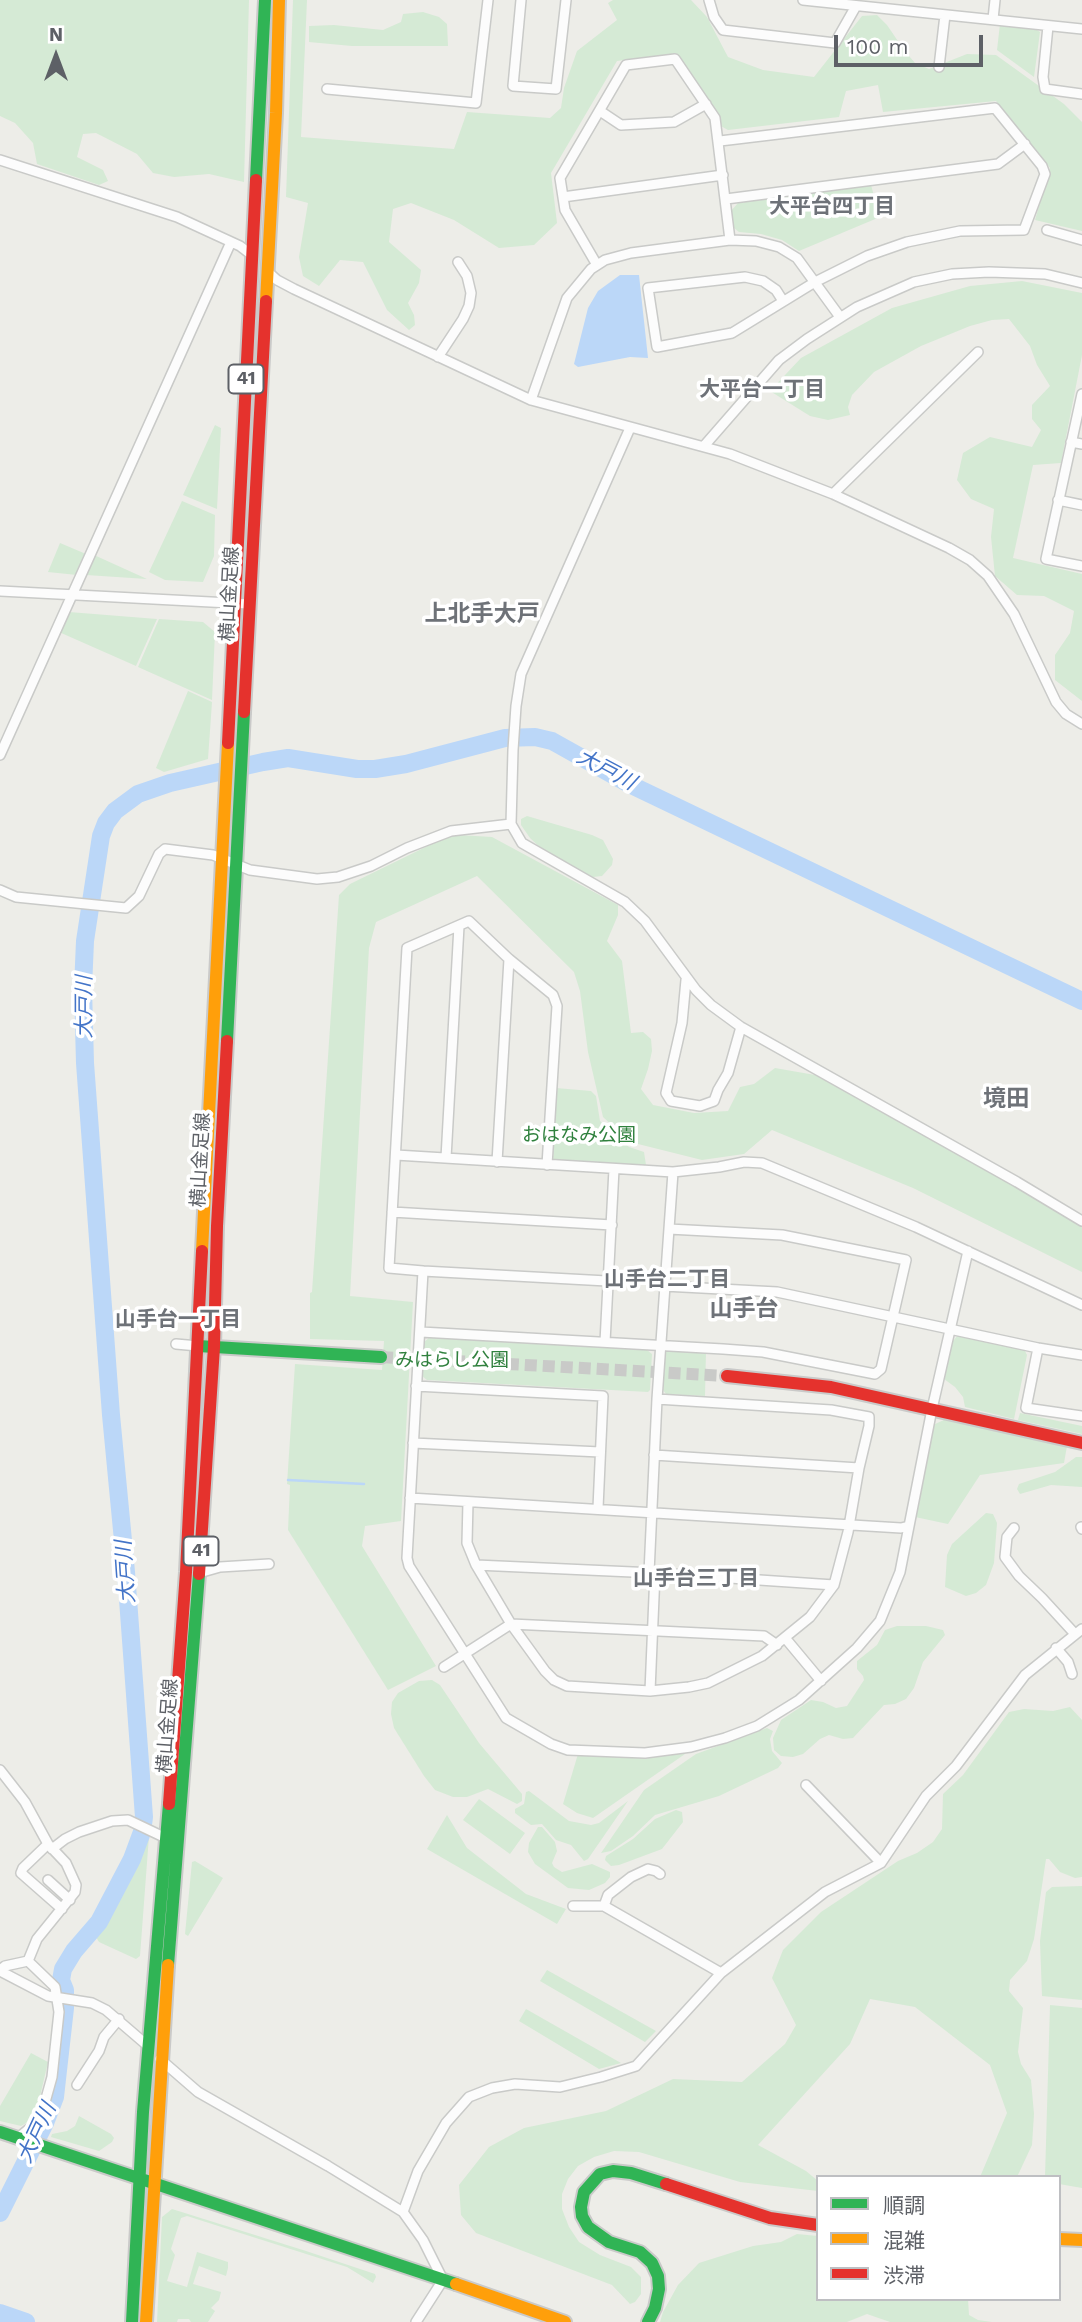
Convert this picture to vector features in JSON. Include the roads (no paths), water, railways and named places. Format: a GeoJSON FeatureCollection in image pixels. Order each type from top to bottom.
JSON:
{"type":"FeatureCollection","features":[{"type":"Feature","properties":{"kind":"main road","name":"横山金足線"},"geometry":{"type":"LineString","coordinates":[[146,2322],[160,2060],[179,1845],[214,1347],[217,1226],[236,865],[233,780],[235,603],[265,0]]}},
{"type":"Feature","properties":{"kind":"main road","name":"横山金足線"},"geometry":{"type":"LineString","coordinates":[[234,757],[249,604],[279,0]]}},
{"type":"Feature","properties":{"kind":"main road","name":"横山金足線"},"geometry":{"type":"LineString","coordinates":[[132,2322],[139,2179],[185,1586],[223,860],[233,780]]}},
{"type":"Feature","properties":{"kind":"main road"},"geometry":{"type":"LineString","coordinates":[[198,1346],[381,1357]]}},
{"type":"Feature","properties":{"kind":"main road"},"geometry":{"type":"LineString","coordinates":[[727,1376],[821,1385],[1082,1443]]}},
{"type":"Feature","properties":{"kind":"main road"},"geometry":{"type":"LineString","coordinates":[[0,2132],[565,2322]]}},
{"type":"Feature","properties":{"kind":"main road"},"geometry":{"type":"LineString","coordinates":[[648,2322],[655,2308],[659,2289],[658,2276],[652,2263],[640,2252],[609,2242],[597,2234],[582,2216],[584,2192],[600,2174],[625,2172],[770,2218],[816,2225]]}},
{"type":"Feature","properties":{"kind":"main road"},"geometry":{"type":"LineString","coordinates":[[1061,2239],[1082,2240]]}},
{"type":"Feature","properties":{"kind":"street"},"geometry":{"type":"LineString","coordinates":[[327,89],[476,103],[488,0]]}},
{"type":"Feature","properties":{"kind":"street"},"geometry":{"type":"LineString","coordinates":[[521,0],[513,86],[556,89],[566,0]]}},
{"type":"Feature","properties":{"kind":"street"},"geometry":{"type":"LineString","coordinates":[[709,0],[714,17],[723,30],[835,43],[856,6]]}},
{"type":"Feature","properties":{"kind":"street"},"geometry":{"type":"LineString","coordinates":[[803,0],[1082,29]]}},
{"type":"Feature","properties":{"kind":"street"},"geometry":{"type":"LineString","coordinates":[[993,19],[995,0]]}},
{"type":"Feature","properties":{"kind":"street"},"geometry":{"type":"LineString","coordinates":[[939,67],[945,15]]}},
{"type":"Feature","properties":{"kind":"street"},"geometry":{"type":"LineString","coordinates":[[1048,26],[1043,77],[1045,89],[1082,94]]}},
{"type":"Feature","properties":{"kind":"street"},"geometry":{"type":"LineString","coordinates":[[597,265],[565,210],[560,178],[626,65],[675,59],[715,118],[720,141],[730,240]]}},
{"type":"Feature","properties":{"kind":"street"},"geometry":{"type":"LineString","coordinates":[[600,111],[621,125],[674,122],[706,104]]}},
{"type":"Feature","properties":{"kind":"street"},"geometry":{"type":"LineString","coordinates":[[720,141],[995,108],[1042,166],[1045,174],[1024,230],[960,232],[907,242],[867,256],[783,300],[732,333],[657,347],[648,288],[745,277],[763,281],[776,290],[783,300]]}},
{"type":"Feature","properties":{"kind":"street"},"geometry":{"type":"LineString","coordinates":[[726,199],[999,164],[1025,144]]}},
{"type":"Feature","properties":{"kind":"street"},"geometry":{"type":"LineString","coordinates":[[0,160],[177,217],[231,242],[252,255],[277,280],[294,289],[531,401],[704,446],[833,494],[949,548],[970,560],[988,576],[1014,614],[1056,702],[1066,714],[1082,724]]}},
{"type":"Feature","properties":{"kind":"street"},"geometry":{"type":"LineString","coordinates":[[563,197],[723,174]]}},
{"type":"Feature","properties":{"kind":"street"},"geometry":{"type":"LineString","coordinates":[[1047,230],[1082,240]]}},
{"type":"Feature","properties":{"kind":"street"},"geometry":{"type":"LineString","coordinates":[[531,401],[567,298],[584,276],[605,260],[631,253],[730,240],[756,241],[779,247],[797,258],[840,317]]}},
{"type":"Feature","properties":{"kind":"street"},"geometry":{"type":"LineString","coordinates":[[0,755],[231,242]]}},
{"type":"Feature","properties":{"kind":"street"},"geometry":{"type":"LineString","coordinates":[[438,357],[464,319],[469,306],[471,293],[458,262]]}},
{"type":"Feature","properties":{"kind":"street"},"geometry":{"type":"LineString","coordinates":[[704,446],[779,360],[840,317],[914,282],[952,274],[989,272],[1045,274],[1082,283]]}},
{"type":"Feature","properties":{"kind":"street"},"geometry":{"type":"LineString","coordinates":[[833,494],[978,352]]}},
{"type":"Feature","properties":{"kind":"street"},"geometry":{"type":"LineString","coordinates":[[1082,394],[1046,559],[1082,566]]}},
{"type":"Feature","properties":{"kind":"street"},"geometry":{"type":"LineString","coordinates":[[629,428],[521,674],[513,750],[511,824],[522,843],[625,902],[645,921],[686,980],[711,1005],[741,1027],[1082,1221]]}},
{"type":"Feature","properties":{"kind":"street"},"geometry":{"type":"LineString","coordinates":[[1071,442],[1082,444]]}},
{"type":"Feature","properties":{"kind":"street"},"geometry":{"type":"LineString","coordinates":[[1058,500],[1082,505]]}},
{"type":"Feature","properties":{"kind":"street"},"geometry":{"type":"LineString","coordinates":[[0,591],[249,604]]}},
{"type":"Feature","properties":{"kind":"street"},"geometry":{"type":"LineString","coordinates":[[0,890],[16,897],[126,908],[139,896],[159,854],[165,849],[213,855],[250,870],[317,879],[338,877],[371,866],[451,831],[511,824]]}},
{"type":"Feature","properties":{"kind":"street"},"geometry":{"type":"LineString","coordinates":[[547,1165],[557,1006],[553,995],[469,921],[407,948],[389,1268],[607,1281]]}},
{"type":"Feature","properties":{"kind":"street"},"geometry":{"type":"LineString","coordinates":[[446,1158],[459,926]]}},
{"type":"Feature","properties":{"kind":"street"},"geometry":{"type":"LineString","coordinates":[[497,1162],[509,959]]}},
{"type":"Feature","properties":{"kind":"street"},"geometry":{"type":"LineString","coordinates":[[686,980],[682,1023],[666,1093],[671,1101],[700,1105],[714,1101],[728,1073],[741,1027]]}},
{"type":"Feature","properties":{"kind":"street"},"geometry":{"type":"LineString","coordinates":[[396,1154],[673,1171],[744,1162],[762,1163],[916,1227],[1082,1305]]}},
{"type":"Feature","properties":{"kind":"street"},"geometry":{"type":"LineString","coordinates":[[605,1342],[614,1169]]}},
{"type":"Feature","properties":{"kind":"street"},"geometry":{"type":"LineString","coordinates":[[650,1691],[654,1455],[673,1171]]}},
{"type":"Feature","properties":{"kind":"street"},"geometry":{"type":"LineString","coordinates":[[392,1212],[612,1225]]}},
{"type":"Feature","properties":{"kind":"street"},"geometry":{"type":"LineString","coordinates":[[421,1332],[763,1352],[875,1374],[881,1369],[906,1260],[782,1235],[668,1229]]}},
{"type":"Feature","properties":{"kind":"street"},"geometry":{"type":"LineString","coordinates":[[423,1271],[407,1558],[409,1566],[506,1718],[551,1744],[568,1750],[645,1753],[691,1747],[757,1726],[799,1700],[857,1648],[880,1621],[900,1572],[968,1251]]}},
{"type":"Feature","properties":{"kind":"street"},"geometry":{"type":"LineString","coordinates":[[664,1286],[777,1292],[1082,1355]]}},
{"type":"Feature","properties":{"kind":"street"},"geometry":{"type":"LineString","coordinates":[[176,1344],[198,1346]]}},
{"type":"Feature","properties":{"kind":"street"},"geometry":{"type":"LineString","coordinates":[[1038,1348],[1026,1408],[1082,1416]]}},
{"type":"Feature","properties":{"kind":"street"},"geometry":{"type":"LineString","coordinates":[[416,1386],[603,1396],[597,1508]]}},
{"type":"Feature","properties":{"kind":"street"},"geometry":{"type":"LineString","coordinates":[[468,1502],[467,1543],[476,1565],[511,1624],[554,1680],[567,1686],[650,1691],[708,1683],[762,1656],[810,1617],[834,1585],[849,1524],[869,1418],[831,1409],[657,1399]]}},
{"type":"Feature","properties":{"kind":"street"},"geometry":{"type":"LineString","coordinates":[[413,1443],[600,1452]]}},
{"type":"Feature","properties":{"kind":"street"},"geometry":{"type":"LineString","coordinates":[[654,1455],[859,1468]]}},
{"type":"Feature","properties":{"kind":"street"},"geometry":{"type":"LineString","coordinates":[[410,1498],[909,1526]]}},
{"type":"Feature","properties":{"kind":"street"},"geometry":{"type":"LineString","coordinates":[[403,2212],[418,2171],[446,2123],[469,2097],[492,2088],[515,2084],[560,2087],[636,2066],[721,1973],[825,1892],[881,1863],[926,1796],[956,1766],[1025,1675],[1056,1647],[1079,1631],[1019,1576],[1005,1557],[1007,1537],[1014,1528]]}},
{"type":"Feature","properties":{"kind":"street"},"geometry":{"type":"LineString","coordinates":[[199,1573],[220,1567],[269,1564]]}},
{"type":"Feature","properties":{"kind":"street"},"geometry":{"type":"LineString","coordinates":[[476,1565],[834,1585]]}},
{"type":"Feature","properties":{"kind":"street"},"geometry":{"type":"LineString","coordinates":[[444,1667],[511,1624],[764,1636],[777,1645]]}},
{"type":"Feature","properties":{"kind":"street"},"geometry":{"type":"LineString","coordinates":[[786,1639],[821,1681]]}},
{"type":"Feature","properties":{"kind":"street"},"geometry":{"type":"LineString","coordinates":[[1056,1647],[1068,1662],[1072,1674]]}},
{"type":"Feature","properties":{"kind":"street"},"geometry":{"type":"LineString","coordinates":[[0,1770],[24,1802],[50,1847],[63,1859],[72,1873],[75,1892],[37,1939],[28,1961]]}},
{"type":"Feature","properties":{"kind":"street"},"geometry":{"type":"LineString","coordinates":[[806,1785],[881,1863]]}},
{"type":"Feature","properties":{"kind":"street"},"geometry":{"type":"LineString","coordinates":[[62,1909],[21,1873],[23,1868],[50,1847],[112,1821],[128,1820],[179,1845]]}},
{"type":"Feature","properties":{"kind":"street"},"geometry":{"type":"LineString","coordinates":[[604,1906],[608,1895],[631,1877],[648,1869],[660,1874]]}},
{"type":"Feature","properties":{"kind":"street"},"geometry":{"type":"LineString","coordinates":[[48,1880],[70,1900]]}},
{"type":"Feature","properties":{"kind":"street"},"geometry":{"type":"LineString","coordinates":[[573,1906],[604,1906],[721,1973]]}},
{"type":"Feature","properties":{"kind":"street"},"geometry":{"type":"LineString","coordinates":[[28,1961],[5,1966],[0,1971],[48,1996],[92,2003],[107,2010],[198,2092],[403,2212],[424,2240],[443,2280],[416,2322]]}},
{"type":"Feature","properties":{"kind":"street"},"geometry":{"type":"LineString","coordinates":[[27,2142],[40,2120],[46,2101],[59,2012],[59,1998],[55,1987],[28,1961]]}},
{"type":"Feature","properties":{"kind":"street"},"geometry":{"type":"LineString","coordinates":[[77,2085],[99,2051],[104,2037],[119,2020]]}},
{"type":"Feature","properties":{"kind":"water"},"geometry":{"type":"Polygon","coordinates":[[[620,275],[639,275],[648,358],[630,357],[578,367],[574,364],[588,308],[598,291],[620,275]]]}},
{"type":"Feature","properties":{"kind":"waterway","name":"大戸川"},"geometry":{"type":"LineString","coordinates":[[0,2213],[45,2123],[55,2097],[65,2008],[65,1990],[61,1980],[63,1969],[74,1951],[99,1922],[132,1859],[142,1832],[144,1817],[85,1063],[85,941],[101,836],[115,811],[138,794],[170,783],[263,762],[288,758],[357,769],[375,769],[406,764],[505,738],[535,737],[552,741],[629,784],[1082,1001]]}},
{"type":"Feature","properties":{"kind":"waterway"},"geometry":{"type":"LineString","coordinates":[[288,1480],[364,1484]]}},
{"type":"Feature","properties":{"kind":"waterway"},"geometry":{"type":"LineString","coordinates":[[0,2313],[26,2322]]}},
{"type":"Feature","properties":{"kind":"tunnel"},"geometry":{"type":"LineString","coordinates":[[381,1357],[727,1376]]}},
{"type":"Feature","properties":{"kind":"district","name":"大平台四丁目"},"geometry":{"type":"Point","coordinates":[832,207]}},
{"type":"Feature","properties":{"kind":"district","name":"大平台一丁目"},"geometry":{"type":"Point","coordinates":[762,390]}},
{"type":"Feature","properties":{"kind":"district","name":"上北手大戸"},"geometry":{"type":"Point","coordinates":[482,614]}},
{"type":"Feature","properties":{"kind":"district","name":"境田"},"geometry":{"type":"Point","coordinates":[1006,1099]}},
{"type":"Feature","properties":{"kind":"district","name":"山手台二丁目"},"geometry":{"type":"Point","coordinates":[667,1280]}},
{"type":"Feature","properties":{"kind":"district","name":"山手台"},"geometry":{"type":"Point","coordinates":[744,1309]}},
{"type":"Feature","properties":{"kind":"district","name":"山手台一丁目"},"geometry":{"type":"Point","coordinates":[178,1320]}},
{"type":"Feature","properties":{"kind":"district","name":"山手台三丁目"},"geometry":{"type":"Point","coordinates":[696,1579]}},
{"type":"Feature","properties":{"kind":"park label","name":"おはなみ公園"},"geometry":{"type":"Point","coordinates":[579,1135]}},
{"type":"Feature","properties":{"kind":"park label","name":"みはらし公園"},"geometry":{"type":"Point","coordinates":[452,1360]}}]}
